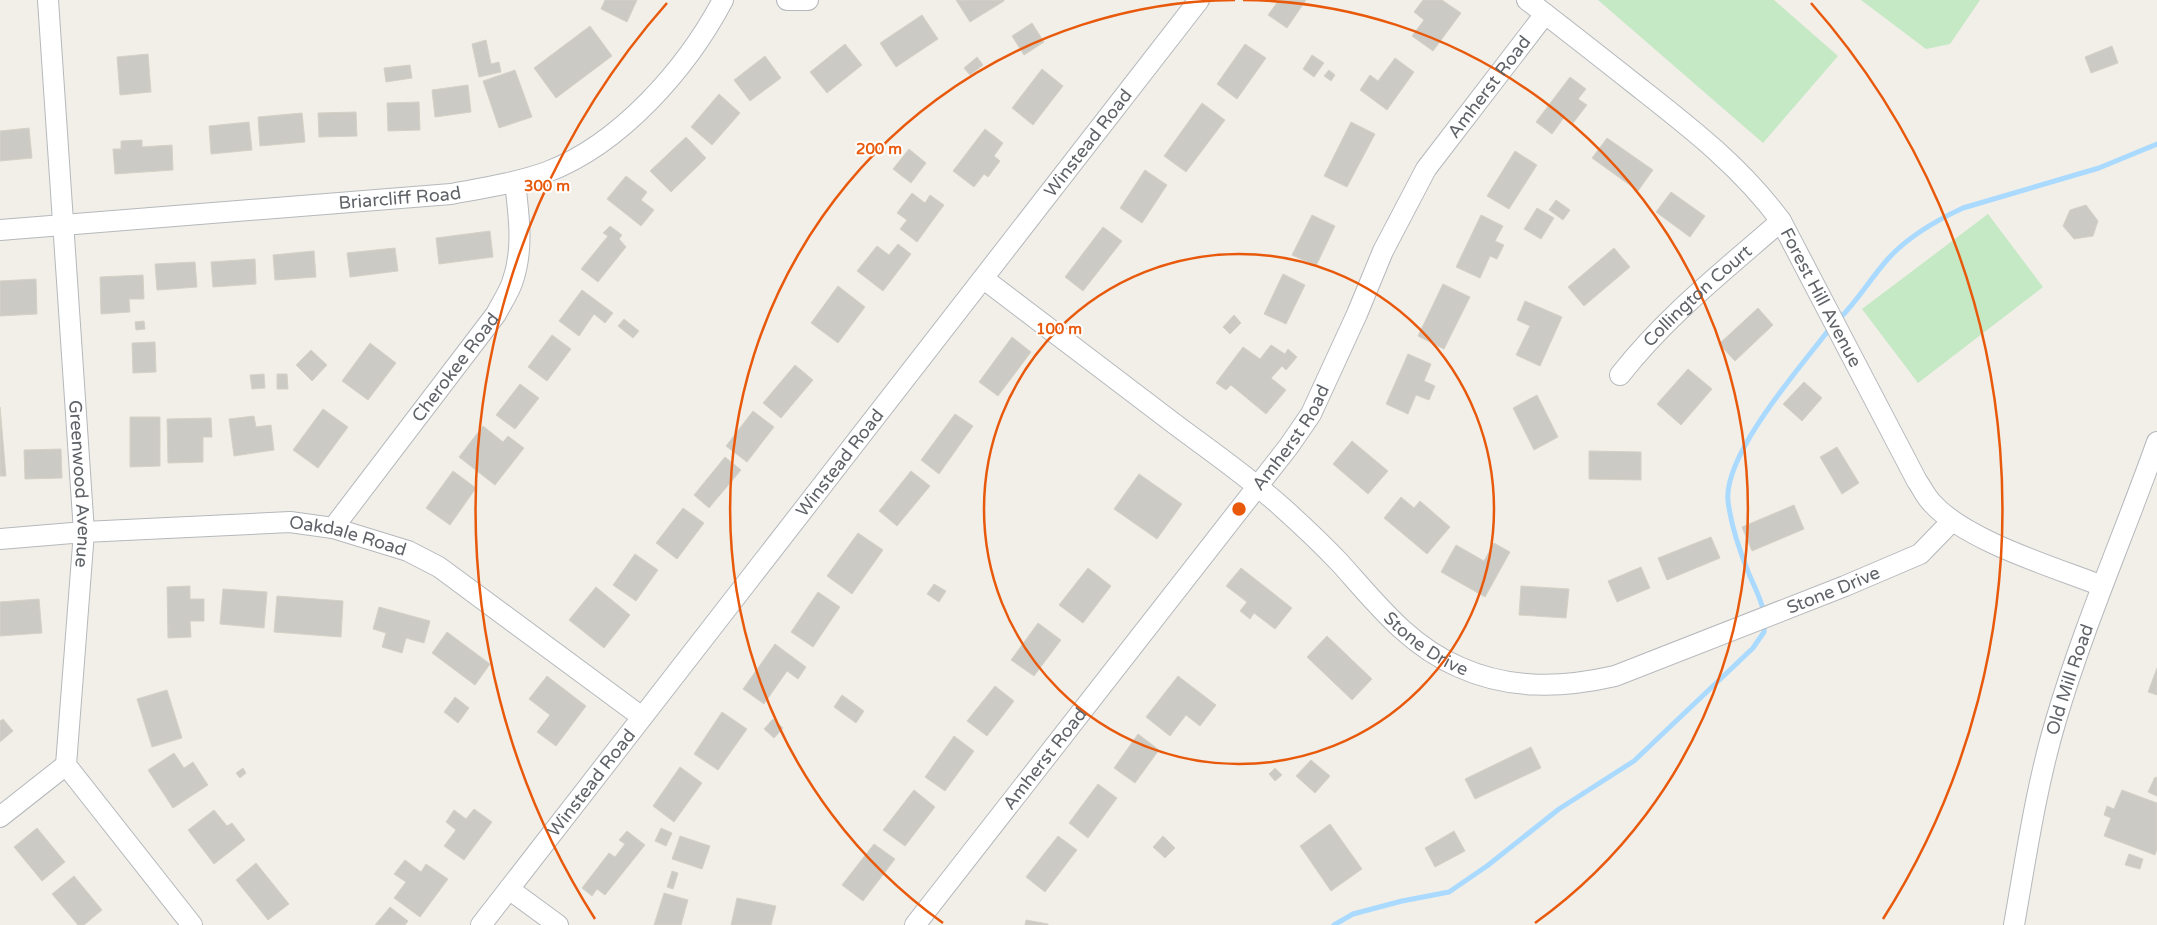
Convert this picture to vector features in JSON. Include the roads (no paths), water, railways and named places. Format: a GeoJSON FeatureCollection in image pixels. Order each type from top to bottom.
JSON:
{"type":"FeatureCollection","features":[{"type":"Feature","properties":{"kind":"street","name":"Greenwood Avenue"},"geometry":{"type":"LineString","coordinates":[[48,0],[84,532],[66,765]]}},
{"type":"Feature","properties":{"kind":"street","name":"Briarcliff Road"},"geometry":{"type":"LineString","coordinates":[[0,230],[451,194],[515,183],[549,171],[586,152],[625,123],[658,92],[682,64],[708,28],[723,0]]}},
{"type":"Feature","properties":{"kind":"street"},"geometry":{"type":"LineString","coordinates":[[787,0],[808,0]]}},
{"type":"Feature","properties":{"kind":"street","name":"Winstead Road"},"geometry":{"type":"LineString","coordinates":[[481,925],[1199,0]]}},
{"type":"Feature","properties":{"kind":"street","name":"Forest Hill Avenue"},"geometry":{"type":"LineString","coordinates":[[1526,0],[1717,149],[1763,197],[1781,221],[1917,481],[1932,503],[1952,520],[1989,541],[2102,586]]}},
{"type":"Feature","properties":{"kind":"street","name":"Amherst Road"},"geometry":{"type":"LineString","coordinates":[[916,925],[1289,446],[1311,414],[1357,314],[1383,251],[1426,169],[1545,14]]}},
{"type":"Feature","properties":{"kind":"street","name":"Cherokee Road"},"geometry":{"type":"LineString","coordinates":[[333,528],[496,314],[512,284],[520,252],[519,216],[515,183]]}},
{"type":"Feature","properties":{"kind":"street","name":"Collington Court"},"geometry":{"type":"LineString","coordinates":[[1620,375],[1641,347],[1664,324],[1781,221]]}},
{"type":"Feature","properties":{"kind":"street","name":"Stone Drive"},"geometry":{"type":"LineString","coordinates":[[984,279],[1284,509],[1332,555],[1398,627],[1428,651],[1459,668],[1494,680],[1520,685],[1551,686],[1582,683],[1615,676],[1845,586],[1920,554],[1952,520]]}},
{"type":"Feature","properties":{"kind":"street","name":"Old Mill Road"},"geometry":{"type":"LineString","coordinates":[[2014,925],[2041,781],[2056,720],[2102,586],[2157,442]]}},
{"type":"Feature","properties":{"kind":"street","name":"Oakdale Road"},"geometry":{"type":"LineString","coordinates":[[0,539],[84,532],[290,522],[333,528],[408,550],[439,567],[642,717]]}},
{"type":"Feature","properties":{"kind":"street"},"geometry":{"type":"LineString","coordinates":[[0,817],[66,765],[192,925]]}},
{"type":"Feature","properties":{"kind":"street"},"geometry":{"type":"LineString","coordinates":[[509,889],[558,925]]}},
{"type":"Feature","properties":{"kind":"waterway"},"geometry":{"type":"LineString","coordinates":[[1839,319],[1881,267],[1903,244],[1942,218],[1963,208],[2099,168],[2157,144]]}},
{"type":"Feature","properties":{"kind":"waterway"},"geometry":{"type":"LineString","coordinates":[[1764,613],[1760,598],[1742,557],[1729,510],[1730,482],[1738,459],[1767,410],[1831,327]]}},
{"type":"Feature","properties":{"kind":"waterway"},"geometry":{"type":"LineString","coordinates":[[1334,925],[1353,914],[1402,901],[1449,892],[1487,866],[1559,809],[1634,761],[1753,648],[1764,632],[1765,622]]}}]}
